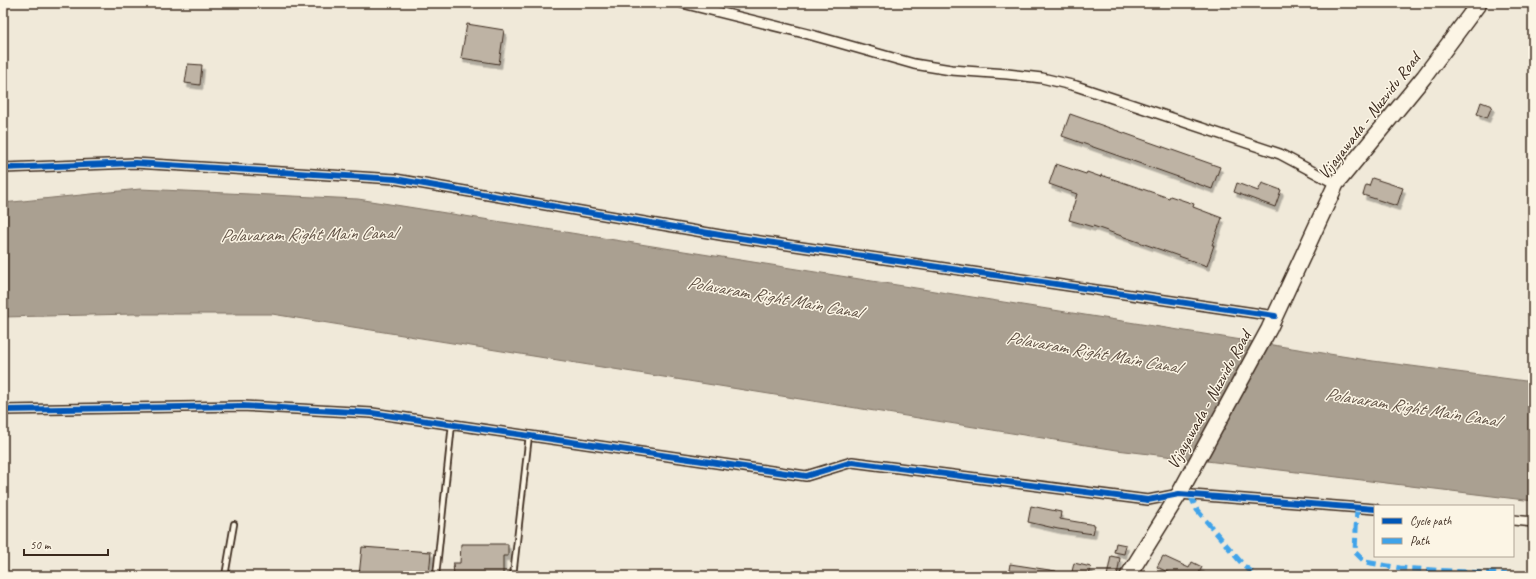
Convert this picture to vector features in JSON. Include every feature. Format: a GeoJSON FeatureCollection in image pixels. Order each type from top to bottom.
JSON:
{"type":"FeatureCollection","features":[{"type":"Feature","properties":{"kind":"main road","name":"Vijayawada - Nuzvidu Road"},"geometry":{"type":"LineString","coordinates":[[1128,576],[1179,494],[1272,323],[1336,184],[1424,77],[1479,3]]}},
{"type":"Feature","properties":{"kind":"street"},"geometry":{"type":"LineString","coordinates":[[682,3],[808,34],[914,64],[951,70],[1042,78],[1076,86],[1280,154],[1336,184]]}},
{"type":"Feature","properties":{"kind":"street"},"geometry":{"type":"LineString","coordinates":[[3,168],[135,163],[395,179],[726,236],[1272,323]]}},
{"type":"Feature","properties":{"kind":"street"},"geometry":{"type":"LineString","coordinates":[[3,410],[242,406],[372,413],[806,476],[852,462],[1148,500],[1179,494],[1374,509]]}},
{"type":"Feature","properties":{"kind":"street"},"geometry":{"type":"LineString","coordinates":[[1514,520],[1533,522]]}},
{"type":"Feature","properties":{"kind":"lane"},"geometry":{"type":"LineString","coordinates":[[436,576],[452,424]]}},
{"type":"Feature","properties":{"kind":"lane"},"geometry":{"type":"LineString","coordinates":[[513,576],[529,435]]}},
{"type":"Feature","properties":{"kind":"lane"},"geometry":{"type":"LineString","coordinates":[[225,576],[234,524]]}},
{"type":"Feature","properties":{"kind":"water","name":"Polavaram Right Main Canal"},"geometry":{"type":"Polygon","coordinates":[[[140,189],[358,199],[1373,361],[1533,382],[1533,501],[1117,450],[272,314],[133,314],[3,317],[3,203],[140,189]]]}},
{"type":"Feature","properties":{"kind":"building"},"geometry":{"type":"Polygon","coordinates":[[[467,24],[504,30],[499,64],[461,58],[467,24]]]}},
{"type":"Feature","properties":{"kind":"building"},"geometry":{"type":"Polygon","coordinates":[[[188,64],[202,65],[200,85],[185,83],[188,64]]]}},
{"type":"Feature","properties":{"kind":"building"},"geometry":{"type":"Polygon","coordinates":[[[1481,102],[1492,106],[1487,118],[1477,114],[1481,102]]]}},
{"type":"Feature","properties":{"kind":"building"},"geometry":{"type":"Polygon","coordinates":[[[1070,114],[1220,167],[1212,189],[1062,136],[1070,114]]]}},
{"type":"Feature","properties":{"kind":"building"},"geometry":{"type":"Polygon","coordinates":[[[1056,164],[1086,174],[1087,172],[1101,177],[1101,175],[1169,198],[1170,196],[1194,204],[1193,207],[1222,218],[1212,245],[1214,245],[1207,266],[1093,226],[1069,220],[1077,194],[1049,184],[1056,164]]]}},
{"type":"Feature","properties":{"kind":"building"},"geometry":{"type":"Polygon","coordinates":[[[1372,178],[1403,188],[1397,206],[1363,195],[1366,185],[1369,186],[1372,178]]]}},
{"type":"Feature","properties":{"kind":"building"},"geometry":{"type":"Polygon","coordinates":[[[1237,183],[1258,191],[1262,183],[1281,190],[1275,207],[1234,192],[1237,183]]]}},
{"type":"Feature","properties":{"kind":"building"},"geometry":{"type":"Polygon","coordinates":[[[1031,506],[1061,512],[1060,519],[1095,525],[1093,534],[1058,529],[1028,522],[1031,506]]]}},
{"type":"Feature","properties":{"kind":"building"},"geometry":{"type":"Polygon","coordinates":[[[1116,543],[1126,545],[1124,554],[1114,552],[1116,543]]]}},
{"type":"Feature","properties":{"kind":"building"},"geometry":{"type":"Polygon","coordinates":[[[461,544],[508,544],[508,556],[503,556],[503,576],[454,576],[453,563],[460,563],[461,544]]]}},
{"type":"Feature","properties":{"kind":"building"},"geometry":{"type":"Polygon","coordinates":[[[362,547],[431,552],[429,576],[359,576],[362,547]]]}},
{"type":"Feature","properties":{"kind":"building"},"geometry":{"type":"Polygon","coordinates":[[[1111,556],[1120,558],[1117,576],[1107,576],[1111,556]]]}},
{"type":"Feature","properties":{"kind":"building"},"geometry":{"type":"Polygon","coordinates":[[[1163,556],[1189,568],[1192,562],[1202,567],[1199,573],[1204,576],[1176,576],[1157,567],[1163,556]]]}},
{"type":"Feature","properties":{"kind":"building"},"geometry":{"type":"Polygon","coordinates":[[[1074,563],[1091,567],[1089,576],[1071,576],[1074,563]]]}},
{"type":"Feature","properties":{"kind":"building"},"geometry":{"type":"Polygon","coordinates":[[[1010,564],[1056,571],[1056,576],[1008,576],[1010,564]]]}},
{"type":"Feature","properties":{"kind":"marked path"},"geometry":{"type":"LineString","coordinates":[[1190,495],[1197,510],[1244,566],[1257,576]]}},
{"type":"Feature","properties":{"kind":"marked path"},"geometry":{"type":"LineString","coordinates":[[1357,508],[1355,552],[1365,562],[1400,568],[1533,576]]}},
{"type":"Feature","properties":{"kind":"cycle path"},"geometry":{"type":"LineString","coordinates":[[3,168],[135,163],[395,179],[726,236],[1275,316]]}},
{"type":"Feature","properties":{"kind":"cycle path"},"geometry":{"type":"LineString","coordinates":[[3,410],[242,406],[372,413],[806,476],[852,462],[1148,500],[1179,494],[1374,509]]}}]}
